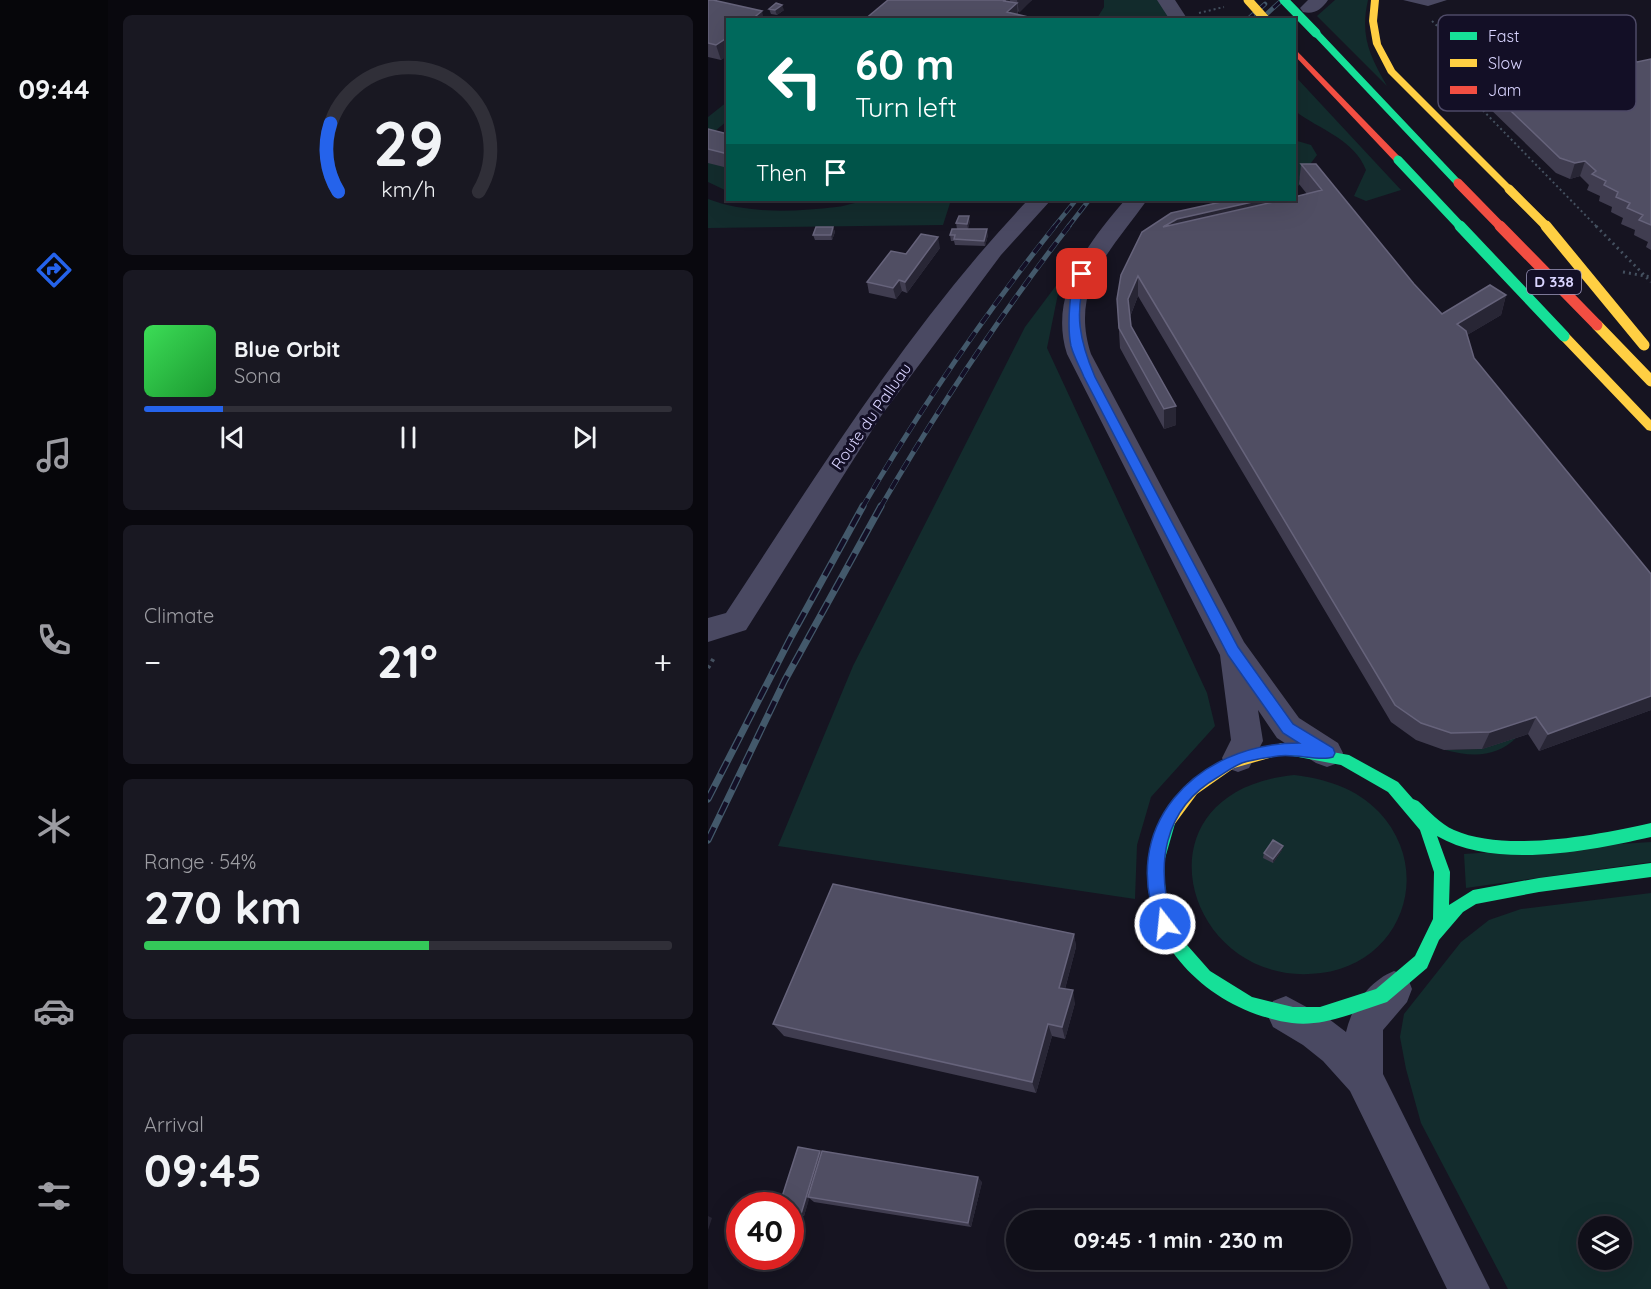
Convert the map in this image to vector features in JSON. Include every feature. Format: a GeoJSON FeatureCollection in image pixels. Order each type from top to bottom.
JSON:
{"type":"FeatureCollection","features":[{"type":"Feature","properties":{"kind":"main road"},"geometry":{"type":"LineString","coordinates":[[1248,0],[1264,18]]}},
{"type":"Feature","properties":{"kind":"main road","name":"D 338"},"geometry":{"type":"LineString","coordinates":[[1284,0],[1651,381]]}},
{"type":"Feature","properties":{"kind":"main road"},"geometry":{"type":"LineString","coordinates":[[1375,0],[1373,21],[1377,44],[1391,71],[1536,214],[1651,353]]}},
{"type":"Feature","properties":{"kind":"main road","name":"D 338"},"geometry":{"type":"LineString","coordinates":[[1296,51],[1599,375],[1614,405],[1647,433]]}},
{"type":"Feature","properties":{"kind":"main road"},"geometry":{"type":"LineString","coordinates":[[1413,806],[1436,845],[1442,867],[1444,890],[1442,912],[1436,934],[1426,954],[1413,971],[1397,987],[1373,1001],[1345,1011],[1316,1016],[1286,1014],[1260,1008],[1235,998],[1212,984],[1177,946],[1165,924],[1158,902],[1155,879],[1156,855],[1171,814],[1184,795],[1200,780],[1238,758],[1282,749],[1305,749],[1327,753],[1360,764],[1389,782],[1413,806],[1450,836],[1474,844],[1532,845],[1591,842],[1633,836],[1651,830]]}},
{"type":"Feature","properties":{"kind":"main road"},"geometry":{"type":"LineString","coordinates":[[1436,934],[1457,907],[1473,897],[1539,885],[1651,870]]}},
{"type":"Feature","properties":{"kind":"street"},"geometry":{"type":"LineString","coordinates":[[1166,0],[1185,17]]}},
{"type":"Feature","properties":{"kind":"street","name":"Route du Palluau"},"geometry":{"type":"LineString","coordinates":[[708,630],[736,622],[872,410],[993,250],[1039,201]]}},
{"type":"Feature","properties":{"kind":"street"},"geometry":{"type":"LineString","coordinates":[[1135,201],[1104,237],[1082,274],[1074,318],[1077,347],[1089,377],[1233,651],[1288,728],[1327,753]]}},
{"type":"Feature","properties":{"kind":"street"},"geometry":{"type":"LineString","coordinates":[[1233,651],[1247,741],[1238,758]]}},
{"type":"Feature","properties":{"kind":"street"},"geometry":{"type":"LineString","coordinates":[[1364,1077],[1362,1042],[1365,1026],[1373,1010],[1397,987]]}},
{"type":"Feature","properties":{"kind":"street"},"geometry":{"type":"LineString","coordinates":[[1286,1014],[1316,1032],[1336,1048],[1364,1077],[1469,1289]]}},
{"type":"Feature","properties":{"kind":"lane"},"geometry":{"type":"LineString","coordinates":[[1407,0],[1428,3],[1443,0]]}},
{"type":"Feature","properties":{"kind":"path"},"geometry":{"type":"LineString","coordinates":[[1185,17],[1232,5]]}},
{"type":"Feature","properties":{"kind":"path"},"geometry":{"type":"LineString","coordinates":[[1484,111],[1651,282]]}},
{"type":"Feature","properties":{"kind":"path"},"geometry":{"type":"LineString","coordinates":[[1620,273],[1651,277]]}},
{"type":"Feature","properties":{"kind":"green space"},"geometry":{"type":"Polygon","coordinates":[[[1104,0],[1158,0],[1169,18],[1097,18],[1104,7],[1104,0]]]}},
{"type":"Feature","properties":{"kind":"green space"},"geometry":{"type":"Polygon","coordinates":[[[1335,0],[1368,0],[1365,24],[1368,44],[1375,64],[1387,86],[1317,16],[1335,0]]]}},
{"type":"Feature","properties":{"kind":"green space"},"geometry":{"type":"Polygon","coordinates":[[[1296,77],[1401,190],[1366,201],[1354,196],[1366,170],[1361,159],[1345,143],[1296,112],[1296,77]]]}},
{"type":"Feature","properties":{"kind":"green space"},"geometry":{"type":"Polygon","coordinates":[[[726,103],[726,122],[708,137],[708,117],[726,103]]]}},
{"type":"Feature","properties":{"kind":"green space"},"geometry":{"type":"Polygon","coordinates":[[[708,141],[726,146],[726,191],[708,182],[708,141]]]}},
{"type":"Feature","properties":{"kind":"green space"},"geometry":{"type":"Polygon","coordinates":[[[1296,141],[1311,145],[1317,155],[1299,179],[1300,185],[1296,187],[1296,141]]]}},
{"type":"Feature","properties":{"kind":"green space"},"geometry":{"type":"Polygon","coordinates":[[[708,199],[739,207],[788,211],[836,207],[863,201],[951,201],[943,225],[708,228],[708,199]]]}},
{"type":"Feature","properties":{"kind":"green space"},"geometry":{"type":"Polygon","coordinates":[[[1061,279],[1047,348],[1207,693],[1215,726],[1151,797],[1137,845],[1135,899],[778,846],[853,666],[1025,327],[1061,279]]]}},
{"type":"Feature","properties":{"kind":"green space"},"geometry":{"type":"Polygon","coordinates":[[[1517,737],[1501,749],[1483,754],[1465,754],[1445,750],[1482,749],[1517,737]]]}},
{"type":"Feature","properties":{"kind":"green space"},"geometry":{"type":"Polygon","coordinates":[[[1294,775],[1340,786],[1361,797],[1379,812],[1396,836],[1405,861],[1406,887],[1401,911],[1389,933],[1372,952],[1349,966],[1321,973],[1274,970],[1236,952],[1209,923],[1194,887],[1193,850],[1209,816],[1242,789],[1294,775]]]}},
{"type":"Feature","properties":{"kind":"green space"},"geometry":{"type":"Polygon","coordinates":[[[1651,842],[1651,862],[1466,888],[1464,854],[1651,842]]]}},
{"type":"Feature","properties":{"kind":"green space"},"geometry":{"type":"Polygon","coordinates":[[[1651,893],[1651,1289],[1508,1289],[1421,1123],[1400,1037],[1404,1014],[1461,942],[1489,920],[1521,909],[1651,893]]]}},
{"type":"Feature","properties":{"kind":"building"},"geometry":{"type":"Polygon","coordinates":[[[708,0],[762,11],[753,18],[726,18],[726,38],[716,45],[708,43],[708,0]]]}},
{"type":"Feature","properties":{"kind":"building"},"geometry":{"type":"Polygon","coordinates":[[[888,0],[1005,0],[1017,3],[1007,12],[1028,17],[1027,18],[866,18],[888,0]]]}},
{"type":"Feature","properties":{"kind":"building"},"geometry":{"type":"Polygon","coordinates":[[[776,3],[782,5],[775,10],[769,9],[776,3]]]}},
{"type":"Feature","properties":{"kind":"building"},"geometry":{"type":"Polygon","coordinates":[[[1651,59],[1651,225],[1639,220],[1643,215],[1627,208],[1630,203],[1616,197],[1618,192],[1604,185],[1606,181],[1592,174],[1596,171],[1585,161],[1575,163],[1560,158],[1511,111],[1636,111],[1636,61],[1651,59]]]}},
{"type":"Feature","properties":{"kind":"building"},"geometry":{"type":"Polygon","coordinates":[[[708,129],[726,134],[726,154],[708,149],[708,129]]]}},
{"type":"Feature","properties":{"kind":"building"},"geometry":{"type":"Polygon","coordinates":[[[1301,164],[1316,164],[1414,284],[1442,314],[1490,285],[1506,295],[1457,324],[1466,331],[1474,358],[1651,574],[1651,696],[1548,734],[1536,717],[1490,732],[1451,733],[1421,723],[1395,705],[1138,276],[1128,299],[1131,326],[1176,406],[1164,409],[1119,328],[1117,299],[1121,275],[1142,232],[1171,213],[1225,201],[1257,201],[1177,219],[1163,227],[1278,201],[1296,201],[1296,196],[1322,190],[1301,164]]]}},
{"type":"Feature","properties":{"kind":"building"},"geometry":{"type":"Polygon","coordinates":[[[959,216],[969,216],[967,224],[956,223],[959,216]]]}},
{"type":"Feature","properties":{"kind":"building"},"geometry":{"type":"Polygon","coordinates":[[[816,227],[833,227],[831,235],[813,235],[816,227]]]}},
{"type":"Feature","properties":{"kind":"building"},"geometry":{"type":"Polygon","coordinates":[[[952,229],[987,229],[984,241],[954,239],[955,235],[950,235],[952,229]]]}},
{"type":"Feature","properties":{"kind":"building"},"geometry":{"type":"Polygon","coordinates":[[[921,234],[938,237],[905,282],[899,280],[893,288],[867,282],[891,251],[906,254],[921,234]]]}},
{"type":"Feature","properties":{"kind":"building"},"geometry":{"type":"Polygon","coordinates":[[[1273,840],[1283,846],[1273,859],[1264,853],[1273,840]]]}},
{"type":"Feature","properties":{"kind":"building"},"geometry":{"type":"Polygon","coordinates":[[[833,884],[1074,934],[1059,988],[1073,990],[1062,1027],[1048,1024],[1032,1082],[773,1024],[833,884]]]}},
{"type":"Feature","properties":{"kind":"building"},"geometry":{"type":"Polygon","coordinates":[[[798,1147],[820,1151],[804,1204],[804,1192],[784,1192],[798,1147]]]}},
{"type":"Feature","properties":{"kind":"building"},"geometry":{"type":"Polygon","coordinates":[[[822,1151],[978,1177],[968,1223],[808,1197],[822,1151]]]}},
{"type":"Feature","properties":{"kind":"railway"},"geometry":{"type":"LineString","coordinates":[[1262,18],[1282,0]]}},
{"type":"Feature","properties":{"kind":"railway"},"geometry":{"type":"LineString","coordinates":[[1249,18],[1265,4]]}},
{"type":"Feature","properties":{"kind":"railway"},"geometry":{"type":"LineString","coordinates":[[1054,227],[1075,201]]}},
{"type":"Feature","properties":{"kind":"railway"},"geometry":{"type":"LineString","coordinates":[[1068,227],[1088,201]]}},
{"type":"Feature","properties":{"kind":"railway"},"geometry":{"type":"LineString","coordinates":[[862,508],[954,363],[1055,226]]}},
{"type":"Feature","properties":{"kind":"railway"},"geometry":{"type":"LineString","coordinates":[[880,508],[970,364],[1018,294],[1069,226]]}},
{"type":"Feature","properties":{"kind":"railway"},"geometry":{"type":"LineString","coordinates":[[708,799],[791,637],[863,506]]}},
{"type":"Feature","properties":{"kind":"railway"},"geometry":{"type":"LineString","coordinates":[[708,840],[785,680],[881,506]]}},
{"type":"Feature","properties":{"kind":"traffic: fast"},"geometry":{"type":"LineString","coordinates":[[1284,0],[1316,33]]}},
{"type":"Feature","properties":{"kind":"traffic: fast"},"geometry":{"type":"LineString","coordinates":[[1316,33],[1458,183]]}},
{"type":"Feature","properties":{"kind":"traffic: fast"},"geometry":{"type":"LineString","coordinates":[[1398,160],[1564,336]]}},
{"type":"Feature","properties":{"kind":"traffic: fast"},"geometry":{"type":"LineString","coordinates":[[1169,820],[1156,862],[1158,903],[1174,942],[1204,977],[1249,1004],[1293,1015],[1320,1015],[1381,996],[1421,962],[1441,919],[1442,872],[1426,826],[1393,787],[1344,759],[1282,749]]}},
{"type":"Feature","properties":{"kind":"traffic: fast"},"geometry":{"type":"LineString","coordinates":[[1413,806],[1432,823],[1454,837],[1499,846],[1552,846],[1651,830]]}},
{"type":"Feature","properties":{"kind":"traffic: fast"},"geometry":{"type":"LineString","coordinates":[[1436,934],[1457,907],[1473,897],[1539,885],[1651,870]]}},
{"type":"Feature","properties":{"kind":"traffic: slow"},"geometry":{"type":"LineString","coordinates":[[1248,0],[1264,18]]}},
{"type":"Feature","properties":{"kind":"traffic: slow"},"geometry":{"type":"LineString","coordinates":[[1375,0],[1373,21],[1377,44],[1391,71],[1509,189]]}},
{"type":"Feature","properties":{"kind":"traffic: slow"},"geometry":{"type":"LineString","coordinates":[[1509,189],[1536,214],[1644,345]]}},
{"type":"Feature","properties":{"kind":"traffic: slow"},"geometry":{"type":"LineString","coordinates":[[1597,325],[1651,381]]}},
{"type":"Feature","properties":{"kind":"traffic: slow"},"geometry":{"type":"LineString","coordinates":[[1564,336],[1651,427]]}},
{"type":"Feature","properties":{"kind":"traffic: slow"},"geometry":{"type":"LineString","coordinates":[[1169,820],[1192,789],[1230,763],[1282,749]]}},
{"type":"Feature","properties":{"kind":"traffic: jam"},"geometry":{"type":"LineString","coordinates":[[1296,52],[1398,160]]}},
{"type":"Feature","properties":{"kind":"traffic: jam"},"geometry":{"type":"LineString","coordinates":[[1458,183],[1597,325]]}},
{"type":"Feature","properties":{"kind":"route"},"geometry":{"type":"LineString","coordinates":[[1082,274],[1074,318],[1077,347],[1089,377],[1233,651],[1288,728],[1327,753],[1305,749],[1282,749],[1238,758],[1218,767],[1184,795],[1171,814],[1156,855],[1155,879],[1158,902],[1165,924]]}}]}
